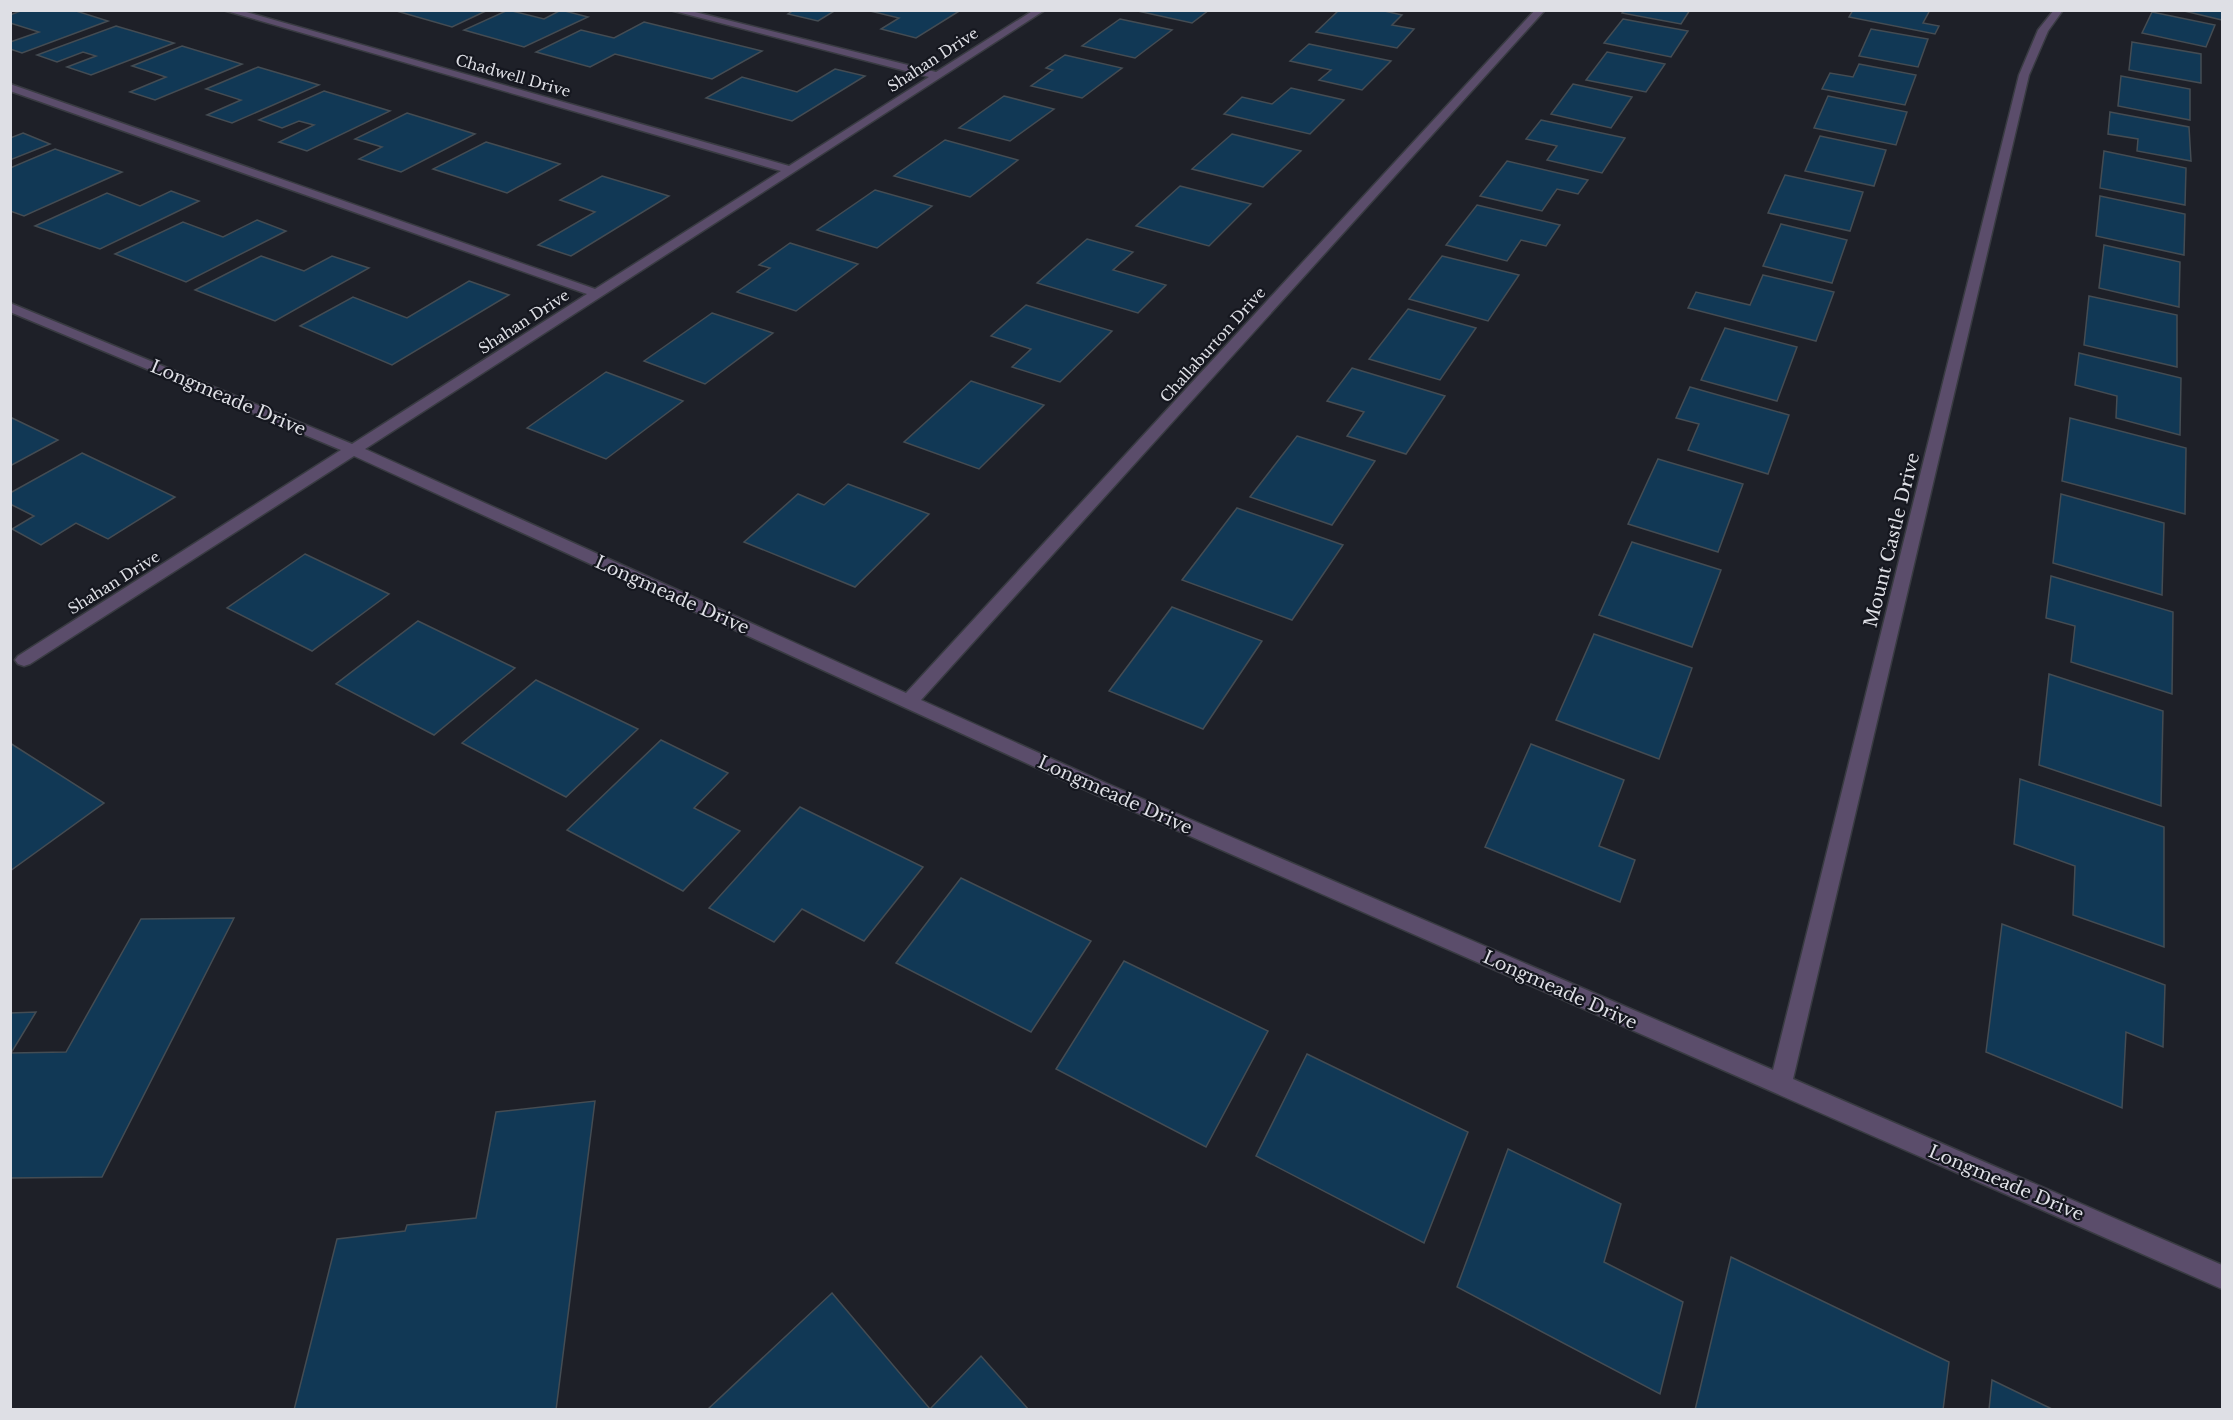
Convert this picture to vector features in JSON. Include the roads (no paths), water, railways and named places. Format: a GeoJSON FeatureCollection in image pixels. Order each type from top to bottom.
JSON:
{"type":"FeatureCollection","features":[{"type":"Feature","properties":{"kind":"street","name":"Chadwell Drive"},"geometry":{"type":"LineString","coordinates":[[227,10],[791,170]]}},
{"type":"Feature","properties":{"kind":"street"},"geometry":{"type":"LineString","coordinates":[[674,10],[938,76]]}},
{"type":"Feature","properties":{"kind":"street","name":"Shahan Drive"},"geometry":{"type":"LineString","coordinates":[[24,660],[1041,10]]}},
{"type":"Feature","properties":{"kind":"street","name":"Challaburton Drive"},"geometry":{"type":"LineString","coordinates":[[909,702],[1541,10]]}},
{"type":"Feature","properties":{"kind":"street","name":"Mount Castle Drive"},"geometry":{"type":"LineString","coordinates":[[1780,1086],[2024,75],[2043,30],[2059,10]]}},
{"type":"Feature","properties":{"kind":"street"},"geometry":{"type":"LineString","coordinates":[[10,87],[598,294]]}},
{"type":"Feature","properties":{"kind":"street","name":"Longmeade Drive"},"geometry":{"type":"LineString","coordinates":[[10,307],[354,450],[1101,789],[2223,1277]]}}]}
